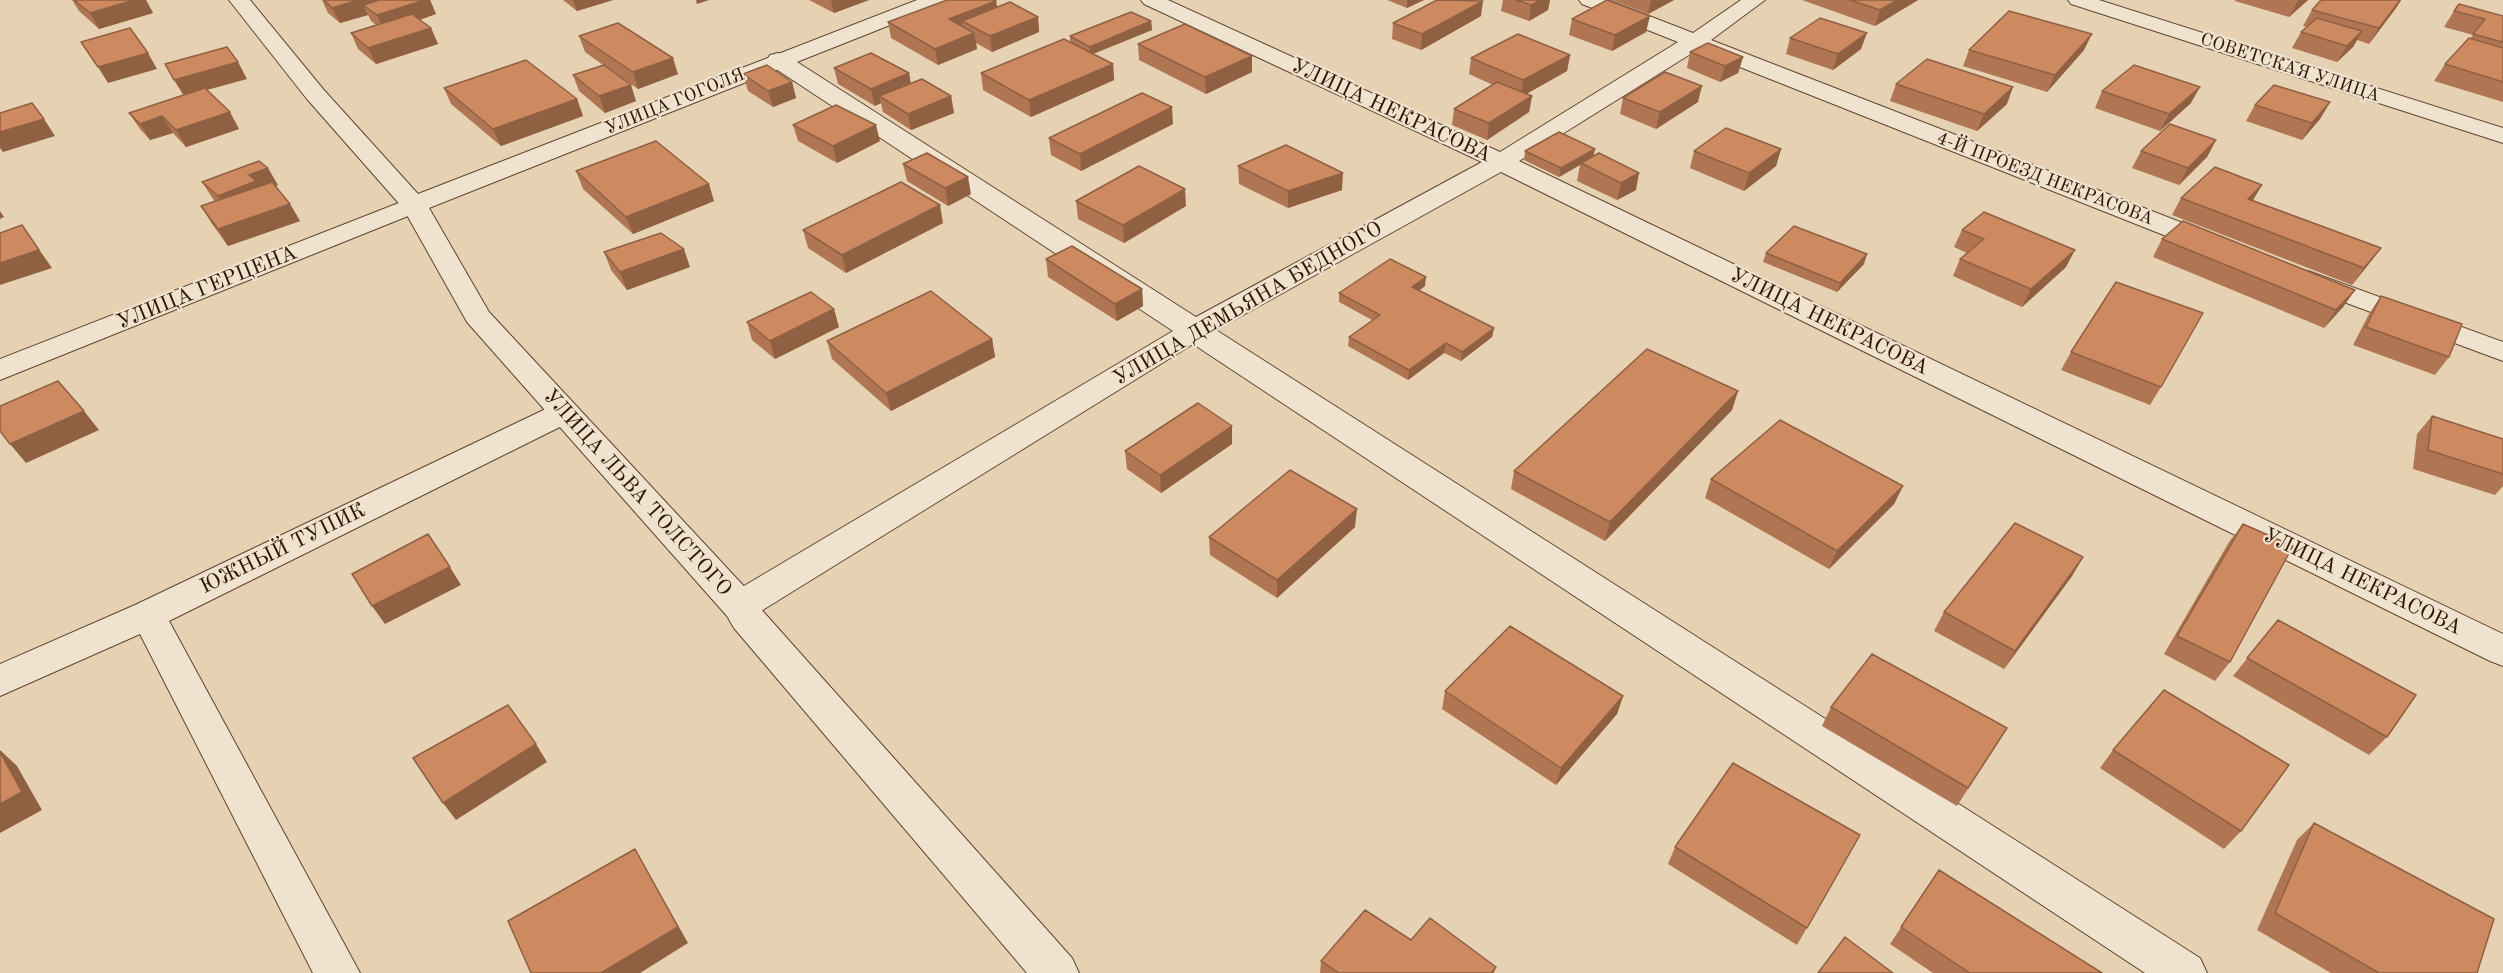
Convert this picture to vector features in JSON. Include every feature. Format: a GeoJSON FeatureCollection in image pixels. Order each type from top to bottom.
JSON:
{"type":"FeatureCollection","features":[{"type":"Feature","properties":{"kind":"street","name":"УЛИЦА ЛЬВА ТОЛСТОГО"},"geometry":{"type":"LineString","coordinates":[[238,0],[315,94],[414,205],[477,316],[740,606],[747,618],[1056,973]]}},
{"type":"Feature","properties":{"kind":"street","name":"УЛИЦА ГОГОЛЯ"},"geometry":{"type":"LineString","coordinates":[[414,205],[778,60],[936,0]]}},
{"type":"Feature","properties":{"kind":"street","name":"УЛИЦА НЕКРАСОВА"},"geometry":{"type":"LineString","coordinates":[[1151,0],[1501,162],[2503,651]]}},
{"type":"Feature","properties":{"kind":"street","name":"4-Й ПРОЕЗД НЕКРАСОВА"},"geometry":{"type":"LineString","coordinates":[[1589,0],[2241,255]]}},
{"type":"Feature","properties":{"kind":"street","name":"УЛИЦА ДЕМЬЯНА БЕДНОГО"},"geometry":{"type":"LineString","coordinates":[[740,606],[1193,331],[1501,162],[1694,42],[1755,0]]}},
{"type":"Feature","properties":{"kind":"street","name":"СОВЕТСКАЯ УЛИЦА"},"geometry":{"type":"LineString","coordinates":[[2078,0],[2503,136]]}},
{"type":"Feature","properties":{"kind":"street"},"geometry":{"type":"LineString","coordinates":[[778,60],[2184,973]]}},
{"type":"Feature","properties":{"kind":"street","name":"УЛИЦА ГЕРЦЕНА"},"geometry":{"type":"LineString","coordinates":[[0,370],[414,205]]}},
{"type":"Feature","properties":{"kind":"street"},"geometry":{"type":"LineString","coordinates":[[2285,271],[2503,352]]}},
{"type":"Feature","properties":{"kind":"street","name":"ЮЖНЫЙ ТУПИК"},"geometry":{"type":"LineString","coordinates":[[0,681],[148,615],[563,412]]}},
{"type":"Feature","properties":{"kind":"street"},"geometry":{"type":"LineString","coordinates":[[148,615],[337,973]]}},
{"type":"Feature","properties":{"kind":"building"},"geometry":{"type":"Polygon","coordinates":[[[74,0],[134,0],[90,13],[74,0]]]}},
{"type":"Feature","properties":{"kind":"building"},"geometry":{"type":"Polygon","coordinates":[[[324,0],[358,0],[332,8],[324,0]]]}},
{"type":"Feature","properties":{"kind":"building"},"geometry":{"type":"Polygon","coordinates":[[[380,0],[425,0],[377,15],[363,5],[380,0]]]}},
{"type":"Feature","properties":{"kind":"building"},"geometry":{"type":"Polygon","coordinates":[[[947,0],[996,1],[949,19],[974,33],[935,49],[888,22],[947,0]]]}},
{"type":"Feature","properties":{"kind":"building"},"geometry":{"type":"Polygon","coordinates":[[[1437,0],[1483,1],[1422,34],[1393,23],[1437,0]]]}},
{"type":"Feature","properties":{"kind":"building"},"geometry":{"type":"Polygon","coordinates":[[[1516,0],[1541,0],[1531,5],[1516,0]]]}},
{"type":"Feature","properties":{"kind":"building"},"geometry":{"type":"Polygon","coordinates":[[[1607,0],[1650,16],[1615,35],[1572,19],[1607,0]]]}},
{"type":"Feature","properties":{"kind":"building"},"geometry":{"type":"Polygon","coordinates":[[[1850,0],[1897,0],[1880,10],[1850,0]]]}},
{"type":"Feature","properties":{"kind":"building"},"geometry":{"type":"Polygon","coordinates":[[[2321,0],[2400,0],[2379,28],[2312,10],[2321,0]]]}},
{"type":"Feature","properties":{"kind":"building"},"geometry":{"type":"Polygon","coordinates":[[[1010,2],[1038,17],[990,36],[962,21],[1010,2]]]}},
{"type":"Feature","properties":{"kind":"building"},"geometry":{"type":"Polygon","coordinates":[[[2459,4],[2503,16],[2502,42],[2473,34],[2485,19],[2454,11],[2459,4]]]}},
{"type":"Feature","properties":{"kind":"building"},"geometry":{"type":"Polygon","coordinates":[[[2009,11],[2092,34],[2055,75],[1969,50],[2009,11]]]}},
{"type":"Feature","properties":{"kind":"building"},"geometry":{"type":"Polygon","coordinates":[[[1131,12],[1151,21],[1090,47],[1070,36],[1131,12]]]}},
{"type":"Feature","properties":{"kind":"building"},"geometry":{"type":"Polygon","coordinates":[[[412,14],[431,28],[368,48],[351,33],[412,14]]]}},
{"type":"Feature","properties":{"kind":"building"},"geometry":{"type":"Polygon","coordinates":[[[1820,18],[1867,33],[1838,54],[1790,38],[1820,18]]]}},
{"type":"Feature","properties":{"kind":"building"},"geometry":{"type":"Polygon","coordinates":[[[2317,18],[2362,31],[2347,46],[2301,32],[2317,18]]]}},
{"type":"Feature","properties":{"kind":"building"},"geometry":{"type":"Polygon","coordinates":[[[618,23],[673,58],[633,72],[579,36],[618,23]]]}},
{"type":"Feature","properties":{"kind":"building"},"geometry":{"type":"Polygon","coordinates":[[[1185,24],[1252,56],[1205,77],[1138,44],[1185,24]]]}},
{"type":"Feature","properties":{"kind":"building"},"geometry":{"type":"Polygon","coordinates":[[[130,28],[148,53],[98,67],[81,42],[130,28]]]}},
{"type":"Feature","properties":{"kind":"building"},"geometry":{"type":"Polygon","coordinates":[[[1518,34],[1570,55],[1523,80],[1471,58],[1518,34]]]}},
{"type":"Feature","properties":{"kind":"building"},"geometry":{"type":"Polygon","coordinates":[[[2469,38],[2503,48],[2503,82],[2445,64],[2469,38]]]}},
{"type":"Feature","properties":{"kind":"building"},"geometry":{"type":"Polygon","coordinates":[[[1064,39],[1113,64],[1029,100],[981,73],[1064,39]]]}},
{"type":"Feature","properties":{"kind":"building"},"geometry":{"type":"Polygon","coordinates":[[[1708,43],[1743,57],[1725,66],[1690,52],[1708,43]]]}},
{"type":"Feature","properties":{"kind":"building"},"geometry":{"type":"Polygon","coordinates":[[[227,47],[238,62],[174,80],[165,64],[227,47]]]}},
{"type":"Feature","properties":{"kind":"building"},"geometry":{"type":"Polygon","coordinates":[[[871,53],[909,73],[871,89],[834,68],[871,53]]]}},
{"type":"Feature","properties":{"kind":"building"},"geometry":{"type":"Polygon","coordinates":[[[1927,59],[2013,87],[1984,114],[1896,84],[1927,59]]]}},
{"type":"Feature","properties":{"kind":"building"},"geometry":{"type":"Polygon","coordinates":[[[526,60],[577,99],[493,129],[444,88],[526,60]]]}},
{"type":"Feature","properties":{"kind":"building"},"geometry":{"type":"Polygon","coordinates":[[[604,65],[631,85],[599,96],[573,75],[604,65]]]}},
{"type":"Feature","properties":{"kind":"building"},"geometry":{"type":"Polygon","coordinates":[[[767,65],[792,82],[768,91],[743,74],[767,65]]]}},
{"type":"Feature","properties":{"kind":"building"},"geometry":{"type":"Polygon","coordinates":[[[2134,65],[2200,87],[2169,114],[2102,91],[2134,65]]]}},
{"type":"Feature","properties":{"kind":"building"},"geometry":{"type":"Polygon","coordinates":[[[1665,72],[1702,86],[1660,112],[1623,98],[1665,72]]]}},
{"type":"Feature","properties":{"kind":"building"},"geometry":{"type":"Polygon","coordinates":[[[922,79],[951,96],[908,114],[879,96],[922,79]]]}},
{"type":"Feature","properties":{"kind":"building"},"geometry":{"type":"Polygon","coordinates":[[[1497,82],[1532,96],[1489,123],[1454,109],[1497,82]]]}},
{"type":"Feature","properties":{"kind":"building"},"geometry":{"type":"Polygon","coordinates":[[[2274,85],[2330,102],[2312,123],[2255,105],[2274,85]]]}},
{"type":"Feature","properties":{"kind":"building"},"geometry":{"type":"Polygon","coordinates":[[[205,88],[230,112],[176,130],[162,116],[140,124],[129,113],[205,88]]]}},
{"type":"Feature","properties":{"kind":"building"},"geometry":{"type":"Polygon","coordinates":[[[1142,93],[1172,107],[1080,154],[1049,138],[1142,93]]]}},
{"type":"Feature","properties":{"kind":"building"},"geometry":{"type":"Polygon","coordinates":[[[32,103],[44,119],[0,132],[0,113],[32,103]]]}},
{"type":"Feature","properties":{"kind":"building"},"geometry":{"type":"Polygon","coordinates":[[[836,105],[876,125],[833,146],[793,125],[836,105]]]}},
{"type":"Feature","properties":{"kind":"building"},"geometry":{"type":"Polygon","coordinates":[[[2170,124],[2216,140],[2188,168],[2141,151],[2170,124]]]}},
{"type":"Feature","properties":{"kind":"building"},"geometry":{"type":"Polygon","coordinates":[[[1726,128],[1781,149],[1749,173],[1694,151],[1726,128]]]}},
{"type":"Feature","properties":{"kind":"building"},"geometry":{"type":"Polygon","coordinates":[[[1559,132],[1595,149],[1561,168],[1525,151],[1559,132]]]}},
{"type":"Feature","properties":{"kind":"building"},"geometry":{"type":"Polygon","coordinates":[[[656,141],[709,184],[626,217],[576,171],[656,141]]]}},
{"type":"Feature","properties":{"kind":"building"},"geometry":{"type":"Polygon","coordinates":[[[1286,145],[1343,173],[1288,191],[1238,166],[1286,145]]]}},
{"type":"Feature","properties":{"kind":"building"},"geometry":{"type":"Polygon","coordinates":[[[927,153],[968,177],[945,188],[903,164],[927,153]]]}},
{"type":"Feature","properties":{"kind":"building"},"geometry":{"type":"Polygon","coordinates":[[[1599,153],[1639,173],[1621,183],[1581,163],[1599,153]]]}},
{"type":"Feature","properties":{"kind":"building"},"geometry":{"type":"Polygon","coordinates":[[[259,161],[268,168],[249,175],[256,181],[218,196],[202,182],[259,161]]]}},
{"type":"Feature","properties":{"kind":"building"},"geometry":{"type":"Polygon","coordinates":[[[1139,166],[1185,189],[1123,225],[1076,201],[1139,166]]]}},
{"type":"Feature","properties":{"kind":"building"},"geometry":{"type":"Polygon","coordinates":[[[2215,167],[2262,185],[2248,199],[2381,248],[2364,268],[2181,198],[2215,167]]]}},
{"type":"Feature","properties":{"kind":"building"},"geometry":{"type":"Polygon","coordinates":[[[272,182],[290,204],[218,229],[201,206],[272,182]]]}},
{"type":"Feature","properties":{"kind":"building"},"geometry":{"type":"Polygon","coordinates":[[[901,182],[940,205],[842,255],[803,230],[901,182]]]}},
{"type":"Feature","properties":{"kind":"building"},"geometry":{"type":"Polygon","coordinates":[[[1984,212],[2075,250],[2031,289],[1960,259],[1984,239],[1962,230],[1984,212]]]}},
{"type":"Feature","properties":{"kind":"building"},"geometry":{"type":"Polygon","coordinates":[[[2183,221],[2355,290],[2336,310],[2162,239],[2183,221]]]}},
{"type":"Feature","properties":{"kind":"building"},"geometry":{"type":"Polygon","coordinates":[[[22,225],[39,250],[0,263],[0,233],[22,225]]]}},
{"type":"Feature","properties":{"kind":"building"},"geometry":{"type":"Polygon","coordinates":[[[1794,226],[1867,254],[1840,283],[1766,253],[1794,226]]]}},
{"type":"Feature","properties":{"kind":"building"},"geometry":{"type":"Polygon","coordinates":[[[661,233],[684,249],[620,272],[604,252],[661,233]]]}},
{"type":"Feature","properties":{"kind":"building"},"geometry":{"type":"Polygon","coordinates":[[[1072,246],[1142,289],[1115,304],[1046,259],[1072,246]]]}},
{"type":"Feature","properties":{"kind":"building"},"geometry":{"type":"Polygon","coordinates":[[[1390,259],[1426,277],[1412,287],[1494,328],[1462,352],[1446,343],[1409,370],[1349,337],[1380,315],[1339,293],[1390,259]]]}},
{"type":"Feature","properties":{"kind":"building"},"geometry":{"type":"Polygon","coordinates":[[[2116,282],[2203,313],[2161,387],[2071,352],[2116,282]]]}},
{"type":"Feature","properties":{"kind":"building"},"geometry":{"type":"Polygon","coordinates":[[[931,291],[992,339],[886,393],[827,341],[931,291]]]}},
{"type":"Feature","properties":{"kind":"building"},"geometry":{"type":"Polygon","coordinates":[[[811,292],[834,309],[770,341],[747,322],[811,292]]]}},
{"type":"Feature","properties":{"kind":"building"},"geometry":{"type":"Polygon","coordinates":[[[2381,296],[2462,324],[2449,357],[2366,327],[2381,296]]]}},
{"type":"Feature","properties":{"kind":"building"},"geometry":{"type":"Polygon","coordinates":[[[1647,349],[1738,391],[1610,522],[1514,471],[1647,349]]]}},
{"type":"Feature","properties":{"kind":"building"},"geometry":{"type":"Polygon","coordinates":[[[58,381],[84,411],[10,444],[0,431],[0,406],[58,381]]]}},
{"type":"Feature","properties":{"kind":"building"},"geometry":{"type":"Polygon","coordinates":[[[1198,403],[1232,426],[1160,475],[1125,451],[1198,403]]]}},
{"type":"Feature","properties":{"kind":"building"},"geometry":{"type":"Polygon","coordinates":[[[2432,416],[2503,439],[2503,474],[2428,450],[2432,416]]]}},
{"type":"Feature","properties":{"kind":"building"},"geometry":{"type":"Polygon","coordinates":[[[1780,420],[1903,486],[1837,551],[1711,479],[1780,420]]]}},
{"type":"Feature","properties":{"kind":"building"},"geometry":{"type":"Polygon","coordinates":[[[1290,470],[1357,509],[1277,580],[1209,537],[1290,470]]]}},
{"type":"Feature","properties":{"kind":"building"},"geometry":{"type":"Polygon","coordinates":[[[2015,523],[2083,557],[2015,651],[1944,612],[2015,523]]]}},
{"type":"Feature","properties":{"kind":"building"},"geometry":{"type":"Polygon","coordinates":[[[2243,524],[2293,546],[2230,662],[2177,636],[2243,524]]]}},
{"type":"Feature","properties":{"kind":"building"},"geometry":{"type":"Polygon","coordinates":[[[428,534],[450,567],[372,606],[352,574],[428,534]]]}},
{"type":"Feature","properties":{"kind":"building"},"geometry":{"type":"Polygon","coordinates":[[[2278,620],[2416,695],[2387,737],[2247,658],[2278,620]]]}},
{"type":"Feature","properties":{"kind":"building"},"geometry":{"type":"Polygon","coordinates":[[[1510,626],[1623,696],[1561,768],[1445,691],[1510,626]]]}},
{"type":"Feature","properties":{"kind":"building"},"geometry":{"type":"Polygon","coordinates":[[[1872,654],[2007,728],[1968,788],[1831,707],[1872,654]]]}},
{"type":"Feature","properties":{"kind":"building"},"geometry":{"type":"Polygon","coordinates":[[[2164,690],[2289,765],[2241,831],[2113,750],[2164,690]]]}},
{"type":"Feature","properties":{"kind":"building"},"geometry":{"type":"Polygon","coordinates":[[[508,705],[536,744],[443,803],[413,758],[508,705]]]}},
{"type":"Feature","properties":{"kind":"building"},"geometry":{"type":"Polygon","coordinates":[[[0,752],[22,792],[0,804],[0,752]]]}},
{"type":"Feature","properties":{"kind":"building"},"geometry":{"type":"Polygon","coordinates":[[[1733,763],[1860,835],[1807,928],[1675,847],[1733,763]]]}},
{"type":"Feature","properties":{"kind":"building"},"geometry":{"type":"Polygon","coordinates":[[[2314,823],[2494,919],[2477,973],[2379,973],[2275,913],[2314,823]]]}},
{"type":"Feature","properties":{"kind":"building"},"geometry":{"type":"Polygon","coordinates":[[[635,849],[678,927],[601,973],[531,973],[508,921],[635,849]]]}},
{"type":"Feature","properties":{"kind":"building"},"geometry":{"type":"Polygon","coordinates":[[[1939,870],[2102,973],[1970,973],[1901,927],[1939,870]]]}},
{"type":"Feature","properties":{"kind":"building"},"geometry":{"type":"Polygon","coordinates":[[[1365,910],[1411,940],[1430,918],[1496,967],[1491,973],[1339,973],[1321,961],[1365,910]]]}},
{"type":"Feature","properties":{"kind":"building"},"geometry":{"type":"Polygon","coordinates":[[[1845,937],[1893,973],[1818,973],[1845,937]]]}}]}
